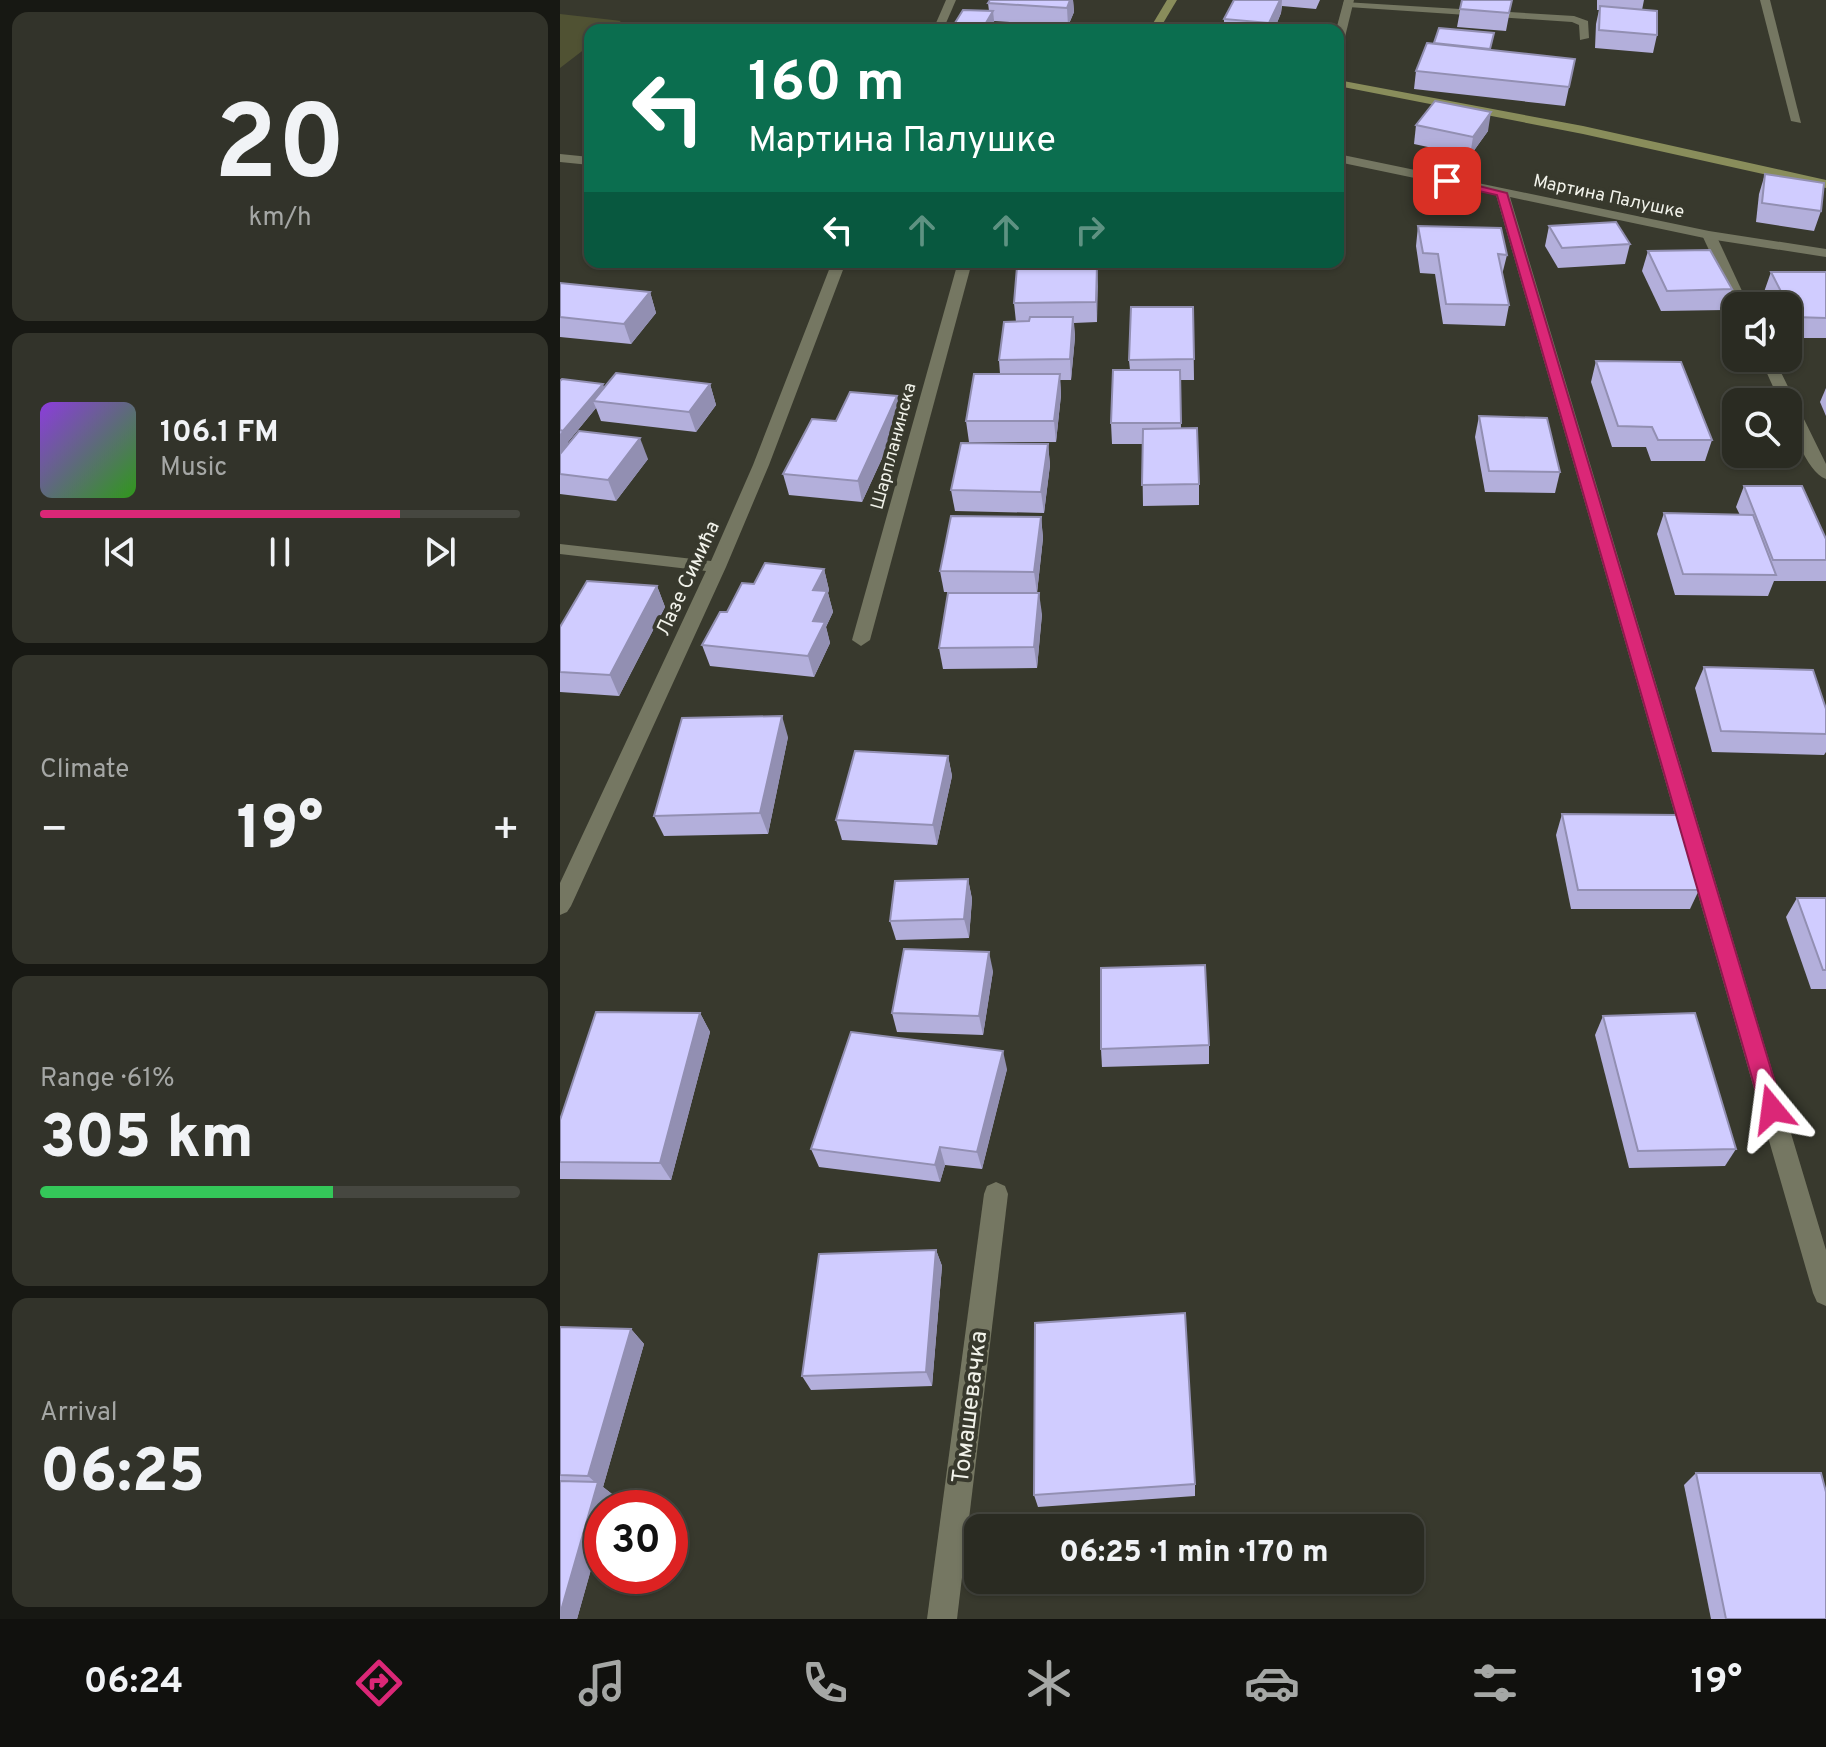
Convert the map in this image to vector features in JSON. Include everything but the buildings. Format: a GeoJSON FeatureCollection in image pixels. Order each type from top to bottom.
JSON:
{"type":"FeatureCollection","features":[{"type":"Feature","properties":{"kind":"street"},"geometry":{"type":"LineString","coordinates":[[941,24],[951,0]]}},
{"type":"Feature","properties":{"kind":"street"},"geometry":{"type":"LineString","coordinates":[[1765,0],[1797,121]]}},
{"type":"Feature","properties":{"kind":"street"},"geometry":{"type":"LineString","coordinates":[[1343,24],[1348,2],[1574,19],[1584,23],[1584,38]]}},
{"type":"Feature","properties":{"kind":"street"},"geometry":{"type":"LineString","coordinates":[[560,158],[584,160]]}},
{"type":"Feature","properties":{"kind":"street","name":"Мартина Палушке"},"geometry":{"type":"LineString","coordinates":[[1344,159],[1709,235],[1826,253]]}},
{"type":"Feature","properties":{"kind":"street"},"geometry":{"type":"LineString","coordinates":[[1502,193],[1826,1293]]}},
{"type":"Feature","properties":{"kind":"street"},"geometry":{"type":"LineString","coordinates":[[1709,235],[1735,292]]}},
{"type":"Feature","properties":{"kind":"street","name":"Лазе Симића"},"geometry":{"type":"LineString","coordinates":[[560,906],[717,567],[761,465],[837,268]]}},
{"type":"Feature","properties":{"kind":"street","name":"Шарпланинска"},"geometry":{"type":"LineString","coordinates":[[861,640],[963,268]]}},
{"type":"Feature","properties":{"kind":"street"},"geometry":{"type":"LineString","coordinates":[[1774,372],[1818,465],[1826,474]]}},
{"type":"Feature","properties":{"kind":"street"},"geometry":{"type":"LineString","coordinates":[[560,549],[717,567]]}},
{"type":"Feature","properties":{"kind":"street","name":"Томашевачка"},"geometry":{"type":"LineString","coordinates":[[942,1619],[996,1194]]}},
{"type":"Feature","properties":{"kind":"green space"},"geometry":{"type":"Polygon","coordinates":[[[560,14],[621,21],[617,24],[584,24],[584,50],[560,68],[560,14]]]}},
{"type":"Feature","properties":{"kind":"waterway"},"geometry":{"type":"LineString","coordinates":[[1158,24],[1172,0]]}},
{"type":"Feature","properties":{"kind":"waterway"},"geometry":{"type":"LineString","coordinates":[[1344,84],[1583,130],[1826,184]]}},
{"type":"Feature","properties":{"kind":"route"},"geometry":{"type":"LineString","coordinates":[[1447,181],[1502,193],[1772,1109]]}}]}
